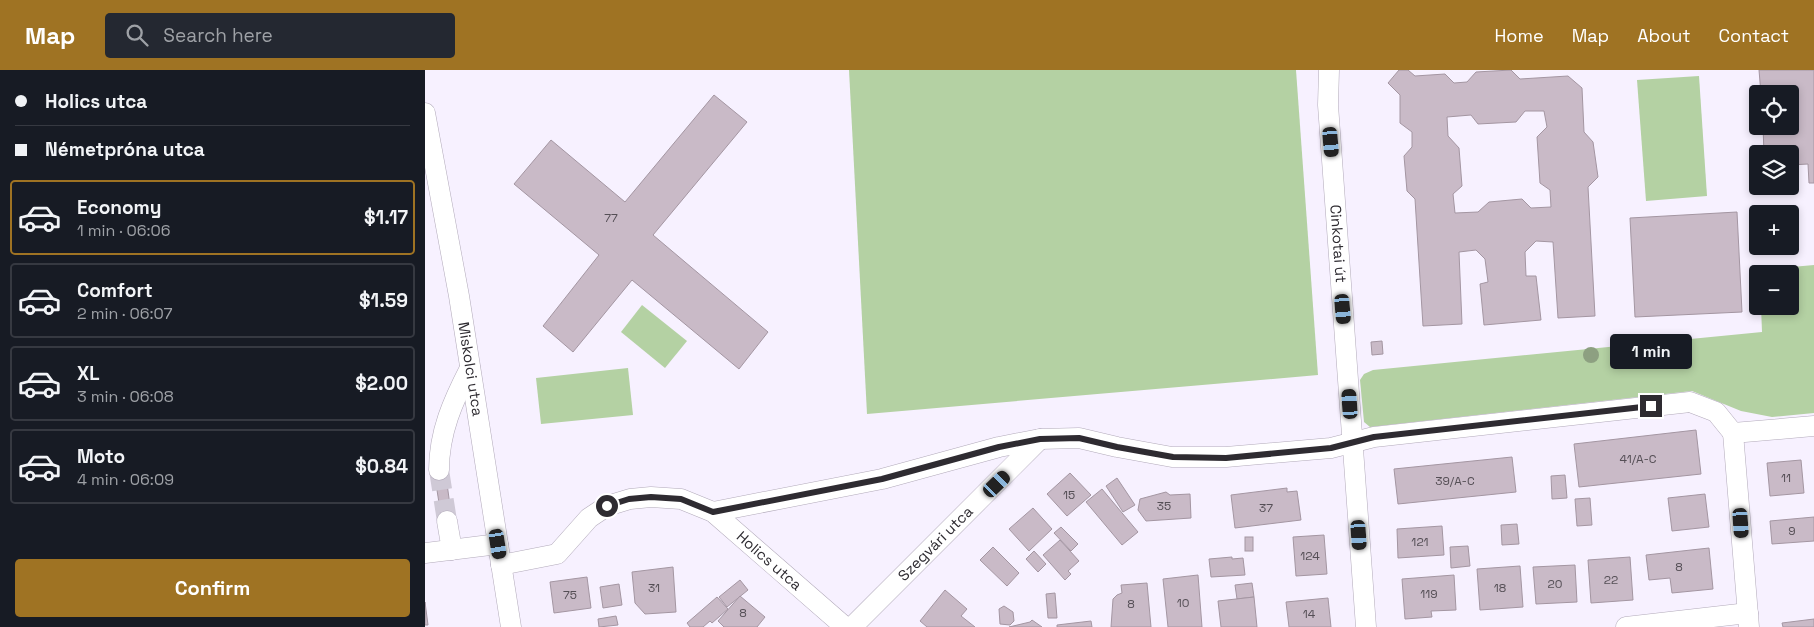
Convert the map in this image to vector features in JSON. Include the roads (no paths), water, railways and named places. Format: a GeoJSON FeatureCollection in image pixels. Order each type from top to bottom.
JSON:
{"type":"FeatureCollection","features":[{"type":"Feature","properties":{"kind":"street","name":"Cinkotai út"},"geometry":{"type":"LineString","coordinates":[[1329,70],[1328,105],[1366,627]]}},
{"type":"Feature","properties":{"kind":"street","name":"Miskolci utca"},"geometry":{"type":"LineString","coordinates":[[425,113],[427,140],[470,368],[511,627]]}},
{"type":"Feature","properties":{"kind":"street"},"geometry":{"type":"LineString","coordinates":[[439,470],[439,450],[451,405],[470,368]]}},
{"type":"Feature","properties":{"kind":"street"},"geometry":{"type":"LineString","coordinates":[[713,512],[882,479],[999,447],[1040,439],[1079,438],[1173,457],[1226,458],[1331,448],[1374,437],[1453,427],[1690,402],[1716,412],[1733,433],[1749,620],[1626,627]]}},
{"type":"Feature","properties":{"kind":"street"},"geometry":{"type":"LineString","coordinates":[[1733,433],[1814,426]]}},
{"type":"Feature","properties":{"kind":"street","name":"Szegvári utca"},"geometry":{"type":"LineString","coordinates":[[852,627],[1040,439]]}},
{"type":"Feature","properties":{"kind":"street","name":"Holics utca"},"geometry":{"type":"LineString","coordinates":[[501,565],[557,554],[589,518],[607,506],[629,499],[651,497],[681,499],[713,512],[845,627]]}},
{"type":"Feature","properties":{"kind":"street"},"geometry":{"type":"LineString","coordinates":[[447,521],[452,550]]}},
{"type":"Feature","properties":{"kind":"street"},"geometry":{"type":"LineString","coordinates":[[425,553],[498,544]]}},
{"type":"Feature","properties":{"kind":"tunnel"},"geometry":{"type":"LineString","coordinates":[[439,470],[447,521]]}}]}
